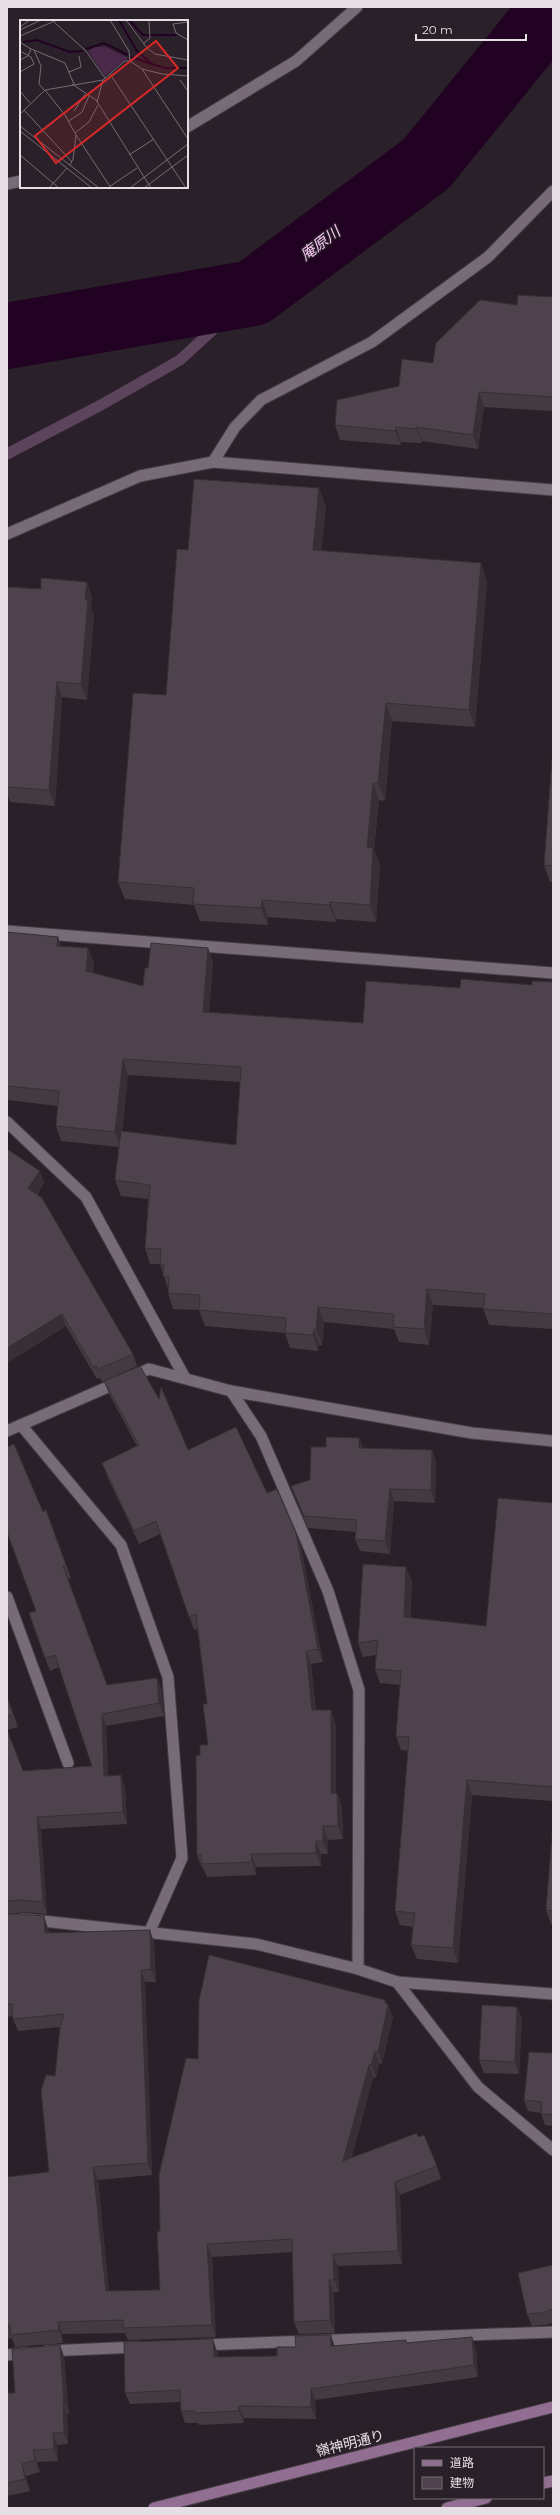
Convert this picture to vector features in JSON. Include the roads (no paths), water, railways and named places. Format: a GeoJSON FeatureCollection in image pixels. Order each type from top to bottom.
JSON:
{"type":"FeatureCollection","features":[{"type":"Feature","properties":{"kind":"main road","name":"嶺神明通り"},"geometry":{"type":"LineString","coordinates":[[154,2508],[553,2407]]}},
{"type":"Feature","properties":{"kind":"main road"},"geometry":{"type":"LineString","coordinates":[[447,2508],[482,2499]]}},
{"type":"Feature","properties":{"kind":"street"},"geometry":{"type":"LineString","coordinates":[[188,126],[296,61],[356,7]]}},
{"type":"Feature","properties":{"kind":"street"},"geometry":{"type":"LineString","coordinates":[[7,184],[20,181]]}},
{"type":"Feature","properties":{"kind":"street"},"geometry":{"type":"LineString","coordinates":[[213,462],[235,427],[261,400],[372,342],[488,257],[553,191]]}},
{"type":"Feature","properties":{"kind":"street"},"geometry":{"type":"LineString","coordinates":[[7,534],[140,476],[213,462],[553,490]]}},
{"type":"Feature","properties":{"kind":"street"},"geometry":{"type":"LineString","coordinates":[[7,931],[553,973]]}},
{"type":"Feature","properties":{"kind":"street"},"geometry":{"type":"LineString","coordinates":[[7,1122],[86,1197],[185,1378]]}},
{"type":"Feature","properties":{"kind":"street"},"geometry":{"type":"LineString","coordinates":[[7,1431],[149,1370],[231,1391],[472,1433],[553,1441]]}},
{"type":"Feature","properties":{"kind":"street"},"geometry":{"type":"LineString","coordinates":[[231,1391],[261,1436],[328,1591],[359,1690],[358,1970]]}},
{"type":"Feature","properties":{"kind":"street"},"geometry":{"type":"LineString","coordinates":[[21,1425],[121,1545],[168,1677],[182,1858],[149,1933]]}},
{"type":"Feature","properties":{"kind":"street"},"geometry":{"type":"LineString","coordinates":[[7,1597],[68,1763]]}},
{"type":"Feature","properties":{"kind":"street"},"geometry":{"type":"LineString","coordinates":[[7,1921],[24,1919],[256,1944],[358,1970],[397,1982],[553,1994]]}},
{"type":"Feature","properties":{"kind":"street"},"geometry":{"type":"LineString","coordinates":[[397,1982],[478,2087],[553,2150]]}},
{"type":"Feature","properties":{"kind":"street"},"geometry":{"type":"LineString","coordinates":[[190,2345],[553,2332]]}},
{"type":"Feature","properties":{"kind":"street"},"geometry":{"type":"LineString","coordinates":[[7,2355],[56,2350],[150,2346]]}},
{"type":"Feature","properties":{"kind":"waterway","name":"庵原川"},"geometry":{"type":"LineString","coordinates":[[7,336],[253,293],[426,164],[553,8]]}},
{"type":"Feature","properties":{"kind":"waterway"},"geometry":{"type":"LineString","coordinates":[[7,454],[101,405],[180,360],[253,293]]}}]}
